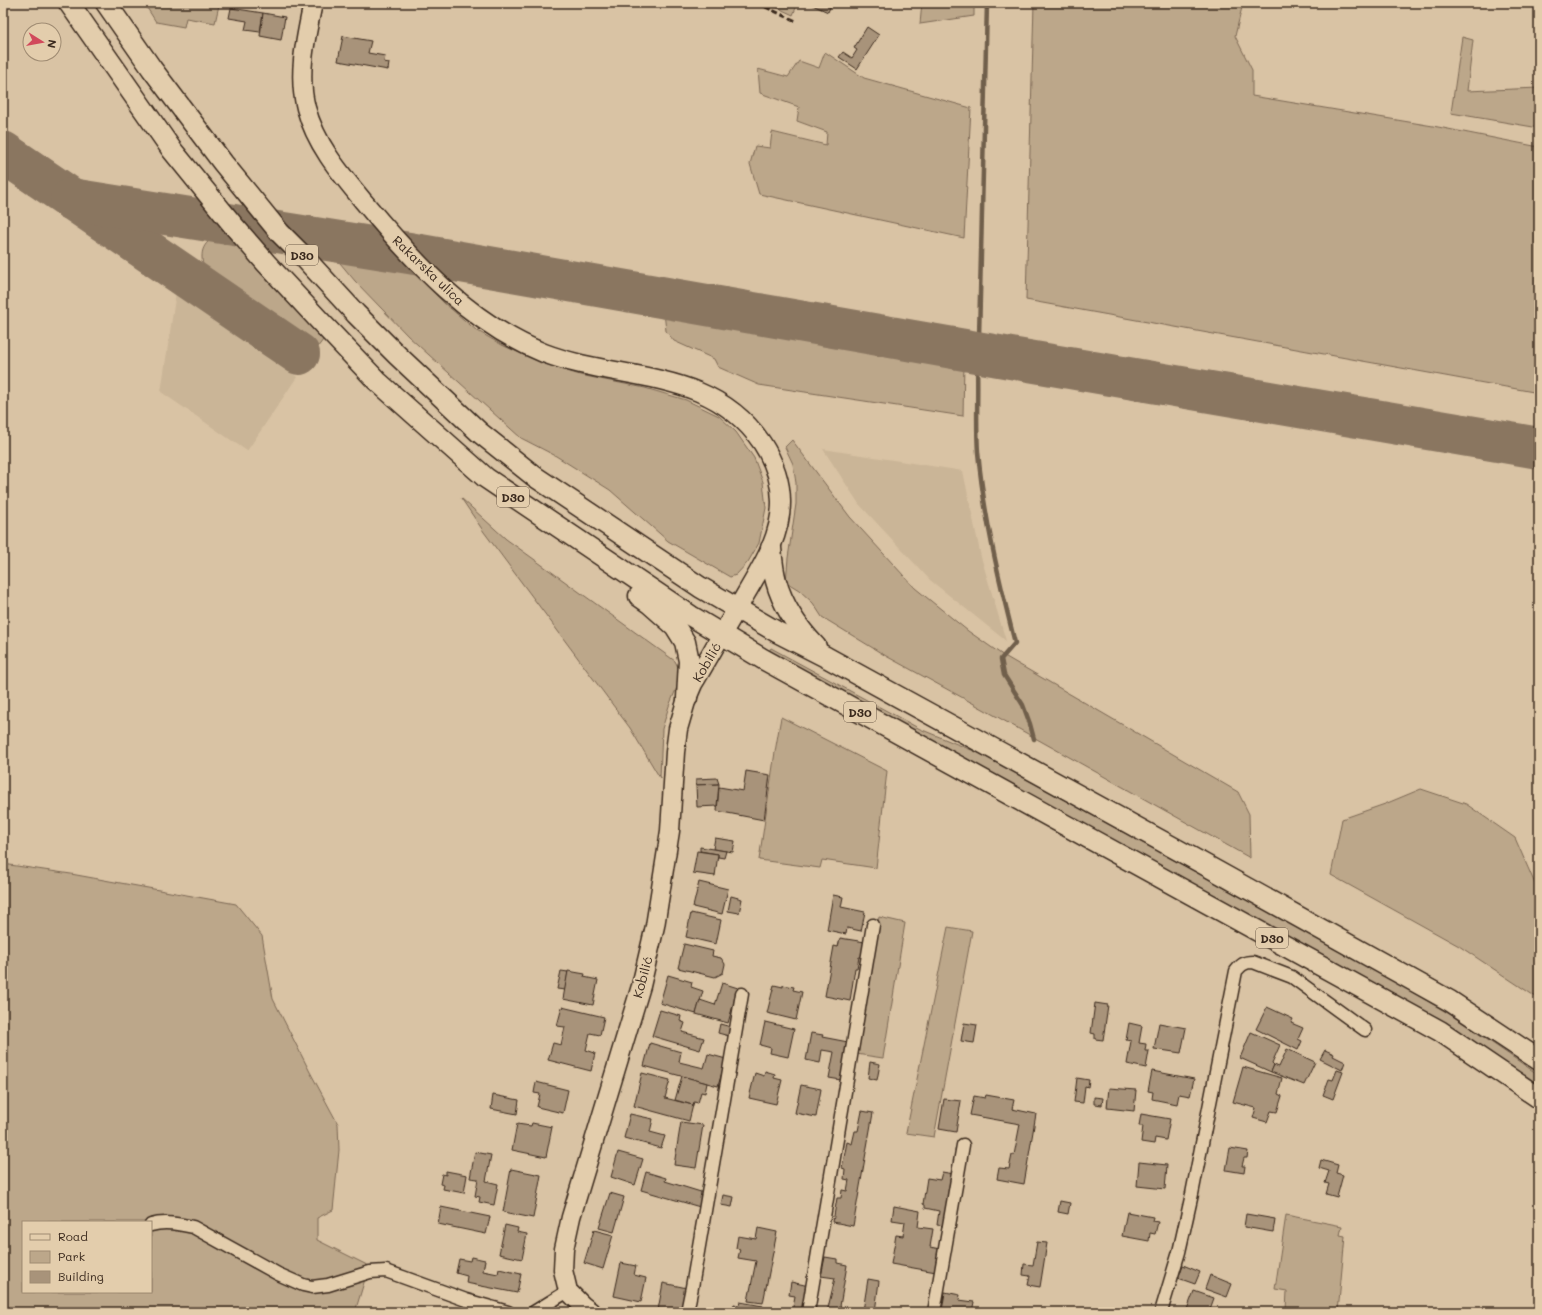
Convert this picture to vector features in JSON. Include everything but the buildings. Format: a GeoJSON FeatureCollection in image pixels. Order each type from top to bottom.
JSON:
{"type":"FeatureCollection","features":[{"type":"Feature","properties":{"kind":"main road","name":"D30"},"geometry":{"type":"LineString","coordinates":[[69,3],[172,150],[266,263],[377,381],[486,478],[540,516],[691,616],[763,659],[1440,1031],[1539,1098]]}},
{"type":"Feature","properties":{"kind":"main road","name":"D30"},"geometry":{"type":"LineString","coordinates":[[106,3],[152,69],[223,163],[280,233],[356,314],[397,355],[479,432],[534,476],[700,587],[777,632],[826,657],[1450,1001],[1539,1060]]}},
{"type":"Feature","properties":{"kind":"main road","name":"Rakarska ulica"},"geometry":{"type":"LineString","coordinates":[[313,3],[303,60],[302,77],[303,97],[311,124],[319,142],[342,176],[391,235],[452,296],[500,332],[544,353],[580,364],[675,383],[719,401],[740,416],[756,434],[767,450],[778,480],[781,501],[780,517],[771,548]]}},
{"type":"Feature","properties":{"kind":"main road"},"geometry":{"type":"LineString","coordinates":[[540,516],[566,543],[649,603],[675,626],[681,634],[688,651],[689,678],[686,698]]}},
{"type":"Feature","properties":{"kind":"main road"},"geometry":{"type":"LineString","coordinates":[[771,548],[776,581],[784,604],[800,631],[826,657]]}},
{"type":"Feature","properties":{"kind":"main road","name":"Kobilić"},"geometry":{"type":"LineString","coordinates":[[591,1312],[568,1290],[563,1270],[564,1249],[571,1217],[640,986],[657,913],[670,831],[675,752],[679,724],[686,698],[693,684],[771,548]]}},
{"type":"Feature","properties":{"kind":"street"},"geometry":{"type":"LineString","coordinates":[[808,1312],[873,925]]}},
{"type":"Feature","properties":{"kind":"street"},"geometry":{"type":"LineString","coordinates":[[1161,1312],[1179,1252],[1236,971],[1241,965],[1247,962],[1253,962],[1292,977],[1365,1030]]}},
{"type":"Feature","properties":{"kind":"street"},"geometry":{"type":"LineString","coordinates":[[687,1312],[742,994]]}},
{"type":"Feature","properties":{"kind":"street"},"geometry":{"type":"LineString","coordinates":[[934,1312],[963,1145]]}},
{"type":"Feature","properties":{"kind":"street"},"geometry":{"type":"LineString","coordinates":[[152,1225],[159,1223],[193,1227],[278,1274],[303,1285],[312,1287],[328,1285],[370,1272],[386,1271],[466,1300],[508,1312]]}},
{"type":"Feature","properties":{"kind":"street"},"geometry":{"type":"LineString","coordinates":[[534,1312],[568,1290]]}},
{"type":"Feature","properties":{"kind":"shaded area"},"geometry":{"type":"Polygon","coordinates":[[[176,292],[297,377],[247,451],[161,392],[176,292]]]}},
{"type":"Feature","properties":{"kind":"shaded area"},"geometry":{"type":"Polygon","coordinates":[[[823,449],[963,471],[981,557],[1006,641],[930,580],[859,504],[823,449]]]}},
{"type":"Feature","properties":{"kind":"green space"},"geometry":{"type":"Polygon","coordinates":[[[144,3],[206,3],[219,5],[215,23],[186,18],[184,27],[156,22],[144,3]]]}},
{"type":"Feature","properties":{"kind":"green space"},"geometry":{"type":"Polygon","coordinates":[[[767,3],[798,3],[793,15],[767,3]]]}},
{"type":"Feature","properties":{"kind":"green space"},"geometry":{"type":"Polygon","coordinates":[[[922,3],[974,3],[974,16],[920,24],[922,3]]]}},
{"type":"Feature","properties":{"kind":"green space"},"geometry":{"type":"Polygon","coordinates":[[[1034,3],[1243,3],[1235,36],[1252,70],[1252,96],[1433,126],[1539,147],[1539,393],[1026,300],[1034,3]]]}},
{"type":"Feature","properties":{"kind":"green space"},"geometry":{"type":"Polygon","coordinates":[[[1462,37],[1473,40],[1467,91],[1539,88],[1539,128],[1451,113],[1462,37]]]}},
{"type":"Feature","properties":{"kind":"green space"},"geometry":{"type":"Polygon","coordinates":[[[825,52],[864,78],[971,108],[964,238],[759,194],[750,164],[755,146],[770,148],[772,132],[826,145],[827,132],[797,121],[799,107],[760,93],[758,69],[788,77],[799,61],[819,68],[825,52]]]}},
{"type":"Feature","properties":{"kind":"green space"},"geometry":{"type":"Polygon","coordinates":[[[220,234],[230,235],[323,340],[314,352],[204,269],[202,252],[210,240],[220,234]]]}},
{"type":"Feature","properties":{"kind":"green space"},"geometry":{"type":"Polygon","coordinates":[[[330,251],[408,265],[444,303],[476,330],[502,345],[541,363],[580,375],[645,388],[686,400],[719,416],[736,432],[754,458],[763,482],[766,508],[759,543],[748,562],[736,575],[730,577],[668,541],[610,490],[556,456],[521,438],[408,336],[355,281],[330,251]]]}},
{"type":"Feature","properties":{"kind":"green space"},"geometry":{"type":"Polygon","coordinates":[[[664,312],[964,362],[963,416],[759,385],[718,367],[714,359],[674,341],[666,331],[664,312]]]}},
{"type":"Feature","properties":{"kind":"green space"},"geometry":{"type":"Polygon","coordinates":[[[792,440],[850,517],[915,588],[968,631],[1001,654],[1238,792],[1249,814],[1250,858],[886,656],[822,617],[813,603],[799,590],[786,582],[796,504],[796,483],[793,464],[785,447],[792,440]]]}},
{"type":"Feature","properties":{"kind":"green space"},"geometry":{"type":"Polygon","coordinates":[[[461,498],[506,539],[675,661],[680,671],[677,687],[662,729],[660,778],[630,728],[484,532],[461,498]]]}},
{"type":"Feature","properties":{"kind":"green space"},"geometry":{"type":"Polygon","coordinates":[[[771,648],[920,729],[979,753],[1392,980],[1451,1015],[1539,1075],[1539,1089],[1439,1023],[1361,976],[769,651],[771,648]]]}},
{"type":"Feature","properties":{"kind":"green space"},"geometry":{"type":"Polygon","coordinates":[[[781,717],[887,771],[876,868],[822,860],[820,868],[759,860],[781,717]]]}},
{"type":"Feature","properties":{"kind":"green space"},"geometry":{"type":"Polygon","coordinates":[[[1421,789],[1466,804],[1515,838],[1539,893],[1539,999],[1459,946],[1331,875],[1342,819],[1385,804],[1421,789]]]}},
{"type":"Feature","properties":{"kind":"green space"},"geometry":{"type":"Polygon","coordinates":[[[3,864],[71,874],[236,904],[262,936],[273,999],[338,1124],[339,1150],[333,1210],[317,1218],[317,1240],[369,1266],[355,1312],[3,1312],[3,864]]]}},
{"type":"Feature","properties":{"kind":"green space"},"geometry":{"type":"Polygon","coordinates":[[[879,917],[905,923],[883,1058],[856,1054],[879,917]]]}},
{"type":"Feature","properties":{"kind":"green space"},"geometry":{"type":"Polygon","coordinates":[[[948,927],[972,931],[934,1137],[906,1133],[948,927]]]}},
{"type":"Feature","properties":{"kind":"green space"},"geometry":{"type":"Polygon","coordinates":[[[1286,1215],[1342,1226],[1340,1235],[1345,1236],[1338,1312],[1257,1312],[1286,1310],[1287,1291],[1275,1289],[1286,1215]]]}},
{"type":"Feature","properties":{"kind":"waterway"},"geometry":{"type":"LineString","coordinates":[[979,337],[987,3]]}},
{"type":"Feature","properties":{"kind":"waterway"},"geometry":{"type":"LineString","coordinates":[[977,367],[977,441],[984,500],[1003,596],[1015,643],[1001,659],[1004,675],[1023,705],[1034,739]]}},
{"type":"Feature","properties":{"kind":"taxiway"},"geometry":{"type":"LineString","coordinates":[[3,152],[299,354]]}},
{"type":"Feature","properties":{"kind":"taxiway"},"geometry":{"type":"LineString","coordinates":[[71,199],[409,253],[1539,448]]}},
{"type":"Feature","properties":{"kind":"railway"},"geometry":{"type":"LineString","coordinates":[[757,3],[796,21]]}}]}
